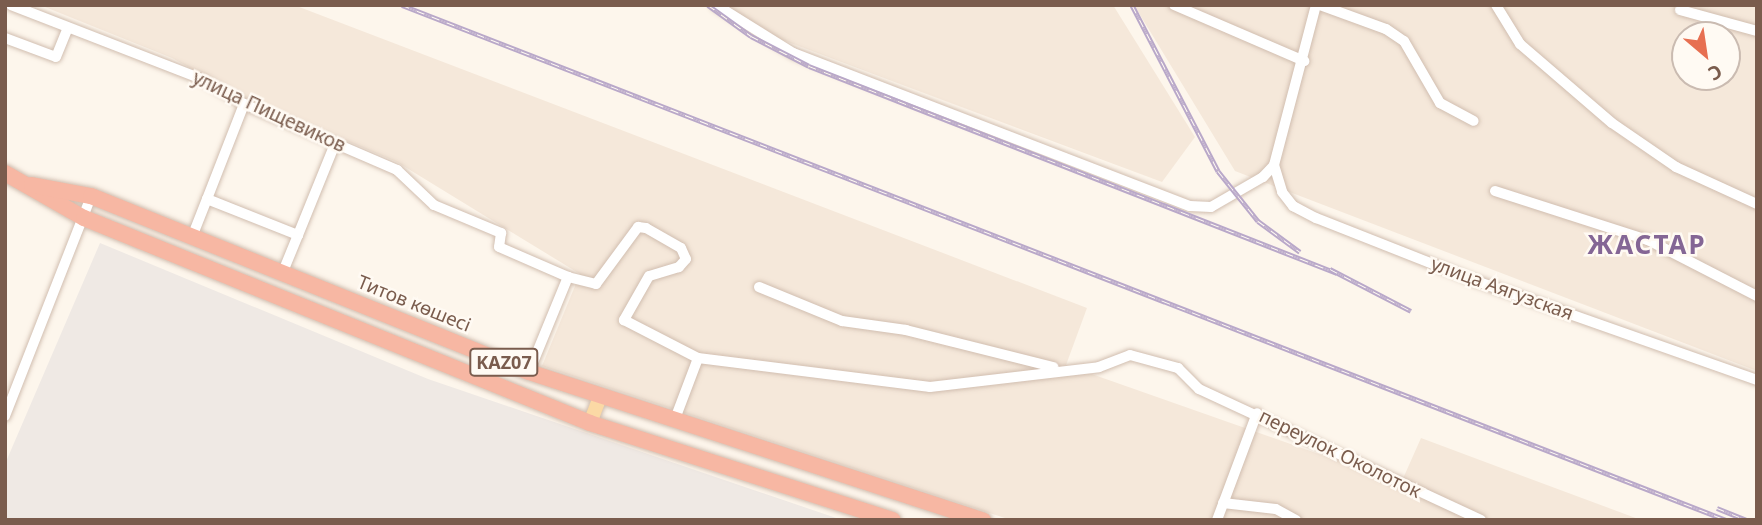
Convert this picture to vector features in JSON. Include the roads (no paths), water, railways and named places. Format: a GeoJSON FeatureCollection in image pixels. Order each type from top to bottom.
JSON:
{"type":"FeatureCollection","features":[{"type":"Feature","properties":{"kind":"highway","name":"Титов көшесі"},"geometry":{"type":"LineString","coordinates":[[5,173],[84,218],[590,424],[893,520]]}},
{"type":"Feature","properties":{"kind":"highway","name":"Титов көшесі"},"geometry":{"type":"LineString","coordinates":[[32,186],[91,196],[529,372],[983,520]]}},
{"type":"Feature","properties":{"kind":"main road"},"geometry":{"type":"LineString","coordinates":[[590,424],[601,395]]}},
{"type":"Feature","properties":{"kind":"street","name":"улица Пищевиков"},"geometry":{"type":"LineString","coordinates":[[11,5],[202,79],[244,104],[397,170],[434,205],[501,233],[499,247],[568,277]]}},
{"type":"Feature","properties":{"kind":"street"},"geometry":{"type":"LineString","coordinates":[[716,5],[793,53],[1190,206],[1211,207],[1263,177],[1274,165],[1318,5],[1386,29],[1404,41],[1440,103],[1474,121]]}},
{"type":"Feature","properties":{"kind":"street"},"geometry":{"type":"LineString","coordinates":[[1174,5],[1304,61]]}},
{"type":"Feature","properties":{"kind":"street"},"geometry":{"type":"LineString","coordinates":[[1496,5],[1520,44],[1612,123],[1676,167],[1757,204]]}},
{"type":"Feature","properties":{"kind":"street"},"geometry":{"type":"LineString","coordinates":[[1680,10],[1757,31]]}},
{"type":"Feature","properties":{"kind":"street"},"geometry":{"type":"LineString","coordinates":[[5,38],[56,57],[68,28]]}},
{"type":"Feature","properties":{"kind":"street"},"geometry":{"type":"LineString","coordinates":[[192,237],[244,104]]}},
{"type":"Feature","properties":{"kind":"street"},"geometry":{"type":"LineString","coordinates":[[282,274],[335,144]]}},
{"type":"Feature","properties":{"kind":"street","name":"улица Аягузская"},"geometry":{"type":"LineString","coordinates":[[1274,165],[1282,192],[1293,206],[1316,218],[1476,281],[1757,380]]}},
{"type":"Feature","properties":{"kind":"street"},"geometry":{"type":"LineString","coordinates":[[1494,191],[1648,240],[1757,296]]}},
{"type":"Feature","properties":{"kind":"street"},"geometry":{"type":"LineString","coordinates":[[5,416],[91,196]]}},
{"type":"Feature","properties":{"kind":"street"},"geometry":{"type":"LineString","coordinates":[[207,199],[298,235]]}},
{"type":"Feature","properties":{"kind":"street"},"geometry":{"type":"LineString","coordinates":[[529,372],[568,277],[596,284],[642,226],[681,248],[686,259],[679,267],[649,276],[624,320],[698,358],[930,387],[1057,368]]}},
{"type":"Feature","properties":{"kind":"street"},"geometry":{"type":"LineString","coordinates":[[760,287],[842,321],[906,330],[1057,368]]}},
{"type":"Feature","properties":{"kind":"street","name":"переулок Околоток"},"geometry":{"type":"LineString","coordinates":[[1057,368],[1100,367],[1130,355],[1178,368],[1199,389],[1257,413],[1410,490],[1481,520]]}},
{"type":"Feature","properties":{"kind":"street"},"geometry":{"type":"LineString","coordinates":[[675,419],[698,358]]}},
{"type":"Feature","properties":{"kind":"street"},"geometry":{"type":"LineString","coordinates":[[1217,520],[1257,413]]}},
{"type":"Feature","properties":{"kind":"street"},"geometry":{"type":"LineString","coordinates":[[1223,503],[1265,506],[1296,520]]}},
{"type":"Feature","properties":{"kind":"railway"},"geometry":{"type":"LineString","coordinates":[[402,5],[1726,520]]}},
{"type":"Feature","properties":{"kind":"railway"},"geometry":{"type":"LineString","coordinates":[[708,5],[751,36],[809,66],[1337,273]]}},
{"type":"Feature","properties":{"kind":"railway"},"geometry":{"type":"LineString","coordinates":[[1132,5],[1218,171],[1258,221],[1300,252]]}},
{"type":"Feature","properties":{"kind":"railway"},"geometry":{"type":"LineString","coordinates":[[1330,269],[1411,311]]}},
{"type":"Feature","properties":{"kind":"railway"},"geometry":{"type":"LineString","coordinates":[[1717,508],[1746,520]]}},
{"type":"Feature","properties":{"kind":"district","name":"ЖАСТАР"},"geometry":{"type":"Point","coordinates":[1647,245]}}]}
